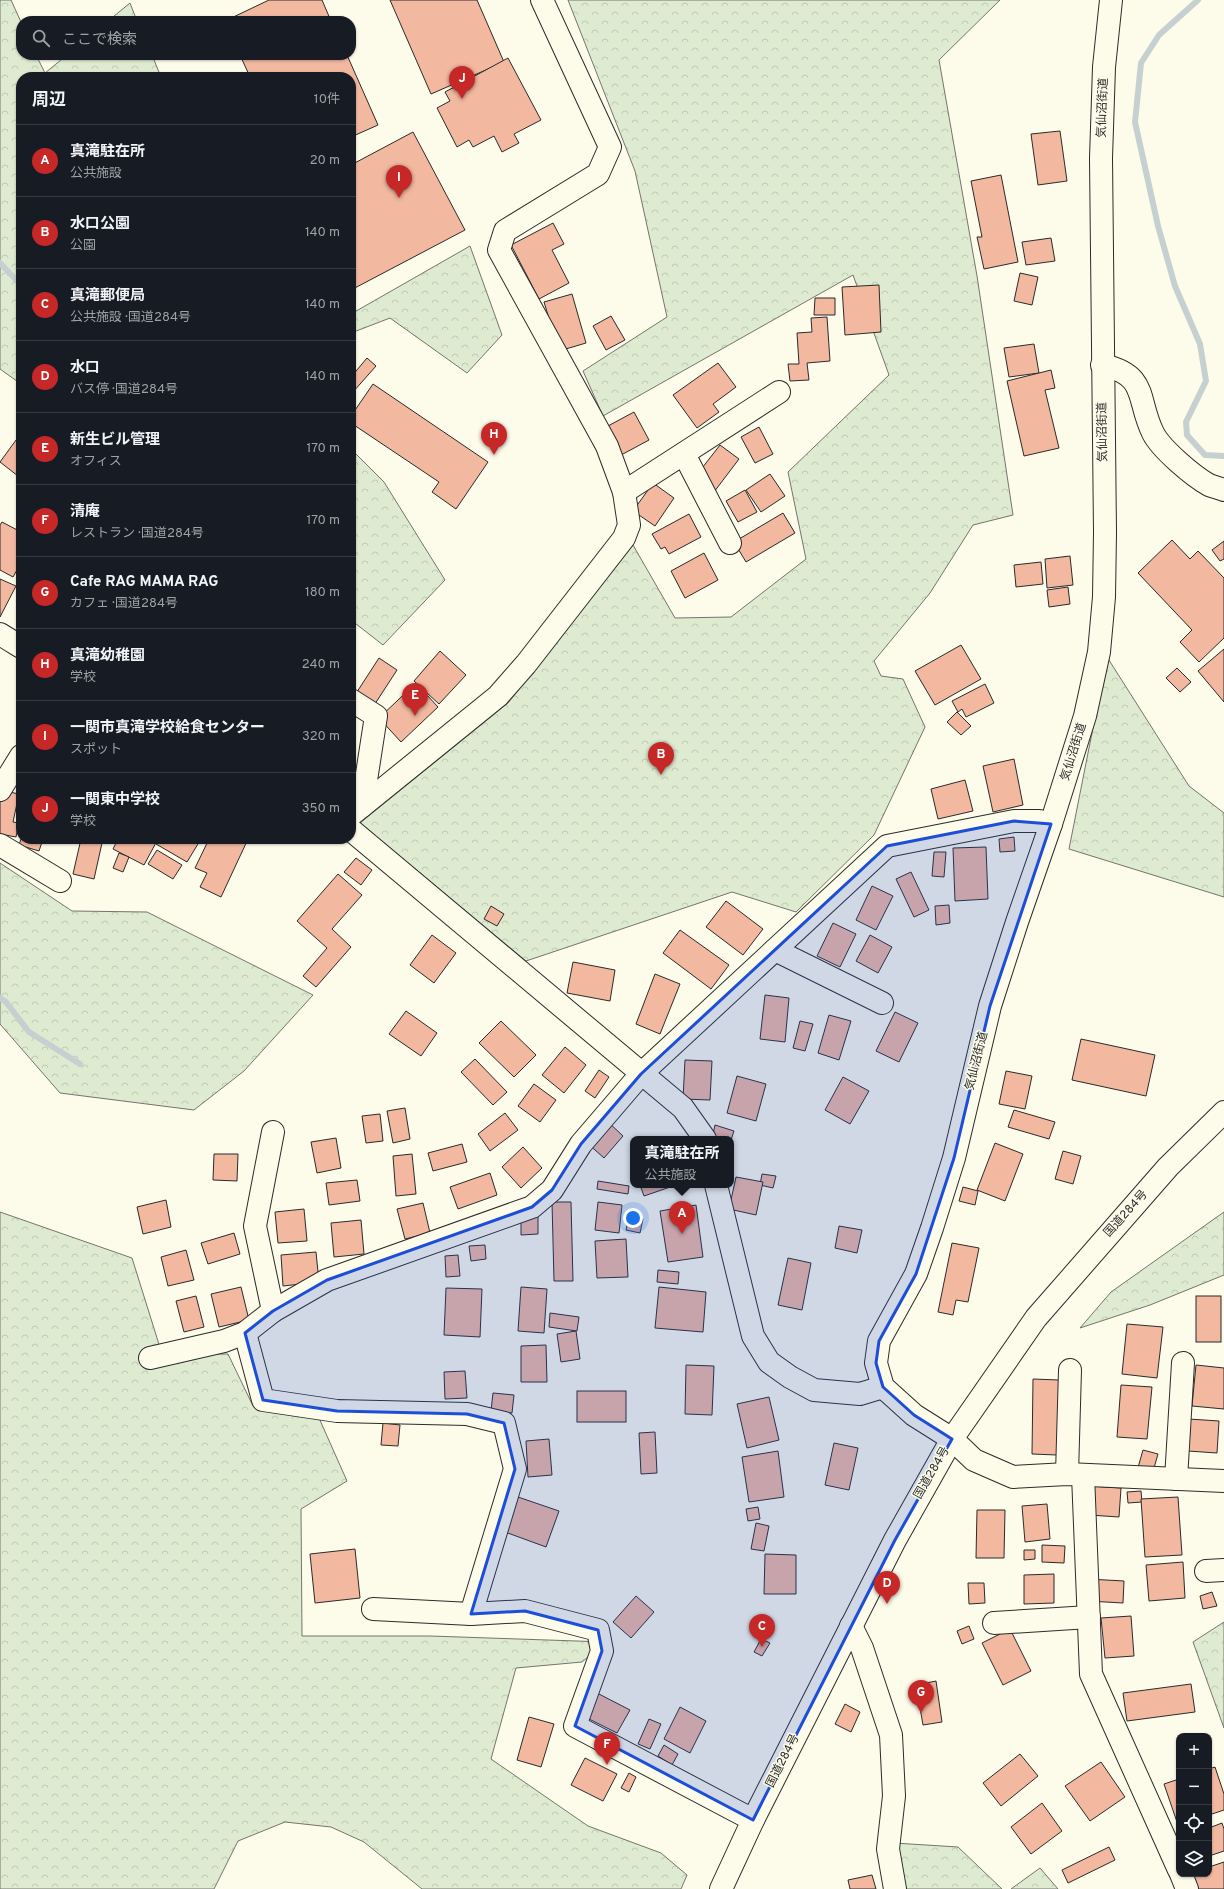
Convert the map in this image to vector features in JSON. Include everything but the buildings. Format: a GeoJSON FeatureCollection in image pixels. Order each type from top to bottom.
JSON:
{"type":"FeatureCollection","features":[{"type":"Feature","properties":{"kind":"main road"},"geometry":{"type":"LineString","coordinates":[[356,810],[498,696],[526,664],[624,538],[629,525],[624,492],[607,446],[499,250],[505,231],[598,174],[610,147],[542,0]]}},
{"type":"Feature","properties":{"kind":"main road","name":"気仙沼街道"},"geometry":{"type":"LineString","coordinates":[[883,1387],[876,1363],[880,1341],[916,1274],[954,1158],[990,1006],[1051,824],[1085,716],[1099,652],[1104,598],[1101,158],[1104,67],[1111,0]]}},
{"type":"Feature","properties":{"kind":"main road"},"geometry":{"type":"LineString","coordinates":[[1102,365],[1119,369],[1136,382],[1153,434],[1177,462],[1210,485],[1224,490]]}},
{"type":"Feature","properties":{"kind":"main road"},"geometry":{"type":"LineString","coordinates":[[624,492],[779,392]]}},
{"type":"Feature","properties":{"kind":"main road"},"geometry":{"type":"LineString","coordinates":[[684,454],[730,543]]}},
{"type":"Feature","properties":{"kind":"main road"},"geometry":{"type":"LineString","coordinates":[[0,634],[16,643]]}},
{"type":"Feature","properties":{"kind":"main road"},"geometry":{"type":"LineString","coordinates":[[356,703],[376,716],[356,810]]}},
{"type":"Feature","properties":{"kind":"main road"},"geometry":{"type":"LineString","coordinates":[[0,790],[16,764]]}},
{"type":"Feature","properties":{"kind":"main road"},"geometry":{"type":"LineString","coordinates":[[150,1358],[224,1341],[245,1333],[273,1311],[327,1280],[532,1207],[552,1190],[581,1144],[641,1074],[887,846],[1014,821],[1039,821],[1051,824]]}},
{"type":"Feature","properties":{"kind":"main road"},"geometry":{"type":"LineString","coordinates":[[356,834],[683,1108],[703,1136]]}},
{"type":"Feature","properties":{"kind":"main road"},"geometry":{"type":"LineString","coordinates":[[0,845],[60,881]]}},
{"type":"Feature","properties":{"kind":"main road"},"geometry":{"type":"LineString","coordinates":[[775,950],[882,1003]]}},
{"type":"Feature","properties":{"kind":"main road","name":"国道284号"},"geometry":{"type":"LineString","coordinates":[[721,1889],[753,1820],[895,1540],[952,1439],[1036,1318],[1168,1167],[1224,1112]]}},
{"type":"Feature","properties":{"kind":"main road"},"geometry":{"type":"LineString","coordinates":[[273,1311],[255,1226],[274,1132]]}},
{"type":"Feature","properties":{"kind":"main road"},"geometry":{"type":"LineString","coordinates":[[717,1188],[753,1336],[769,1362],[790,1377],[814,1390],[860,1394],[883,1387],[914,1415],[952,1439],[974,1460],[1013,1477],[1075,1475],[1224,1481]]}},
{"type":"Feature","properties":{"kind":"main road"},"geometry":{"type":"LineString","coordinates":[[245,1333],[263,1400],[337,1411],[467,1414],[504,1423],[515,1469],[471,1614]]}},
{"type":"Feature","properties":{"kind":"main road"},"geometry":{"type":"LineString","coordinates":[[1176,1479],[1182,1363]]}},
{"type":"Feature","properties":{"kind":"main road"},"geometry":{"type":"LineString","coordinates":[[1070,1370],[1075,1475],[1089,1617],[1091,1674],[1176,1863]]}},
{"type":"Feature","properties":{"kind":"main road"},"geometry":{"type":"LineString","coordinates":[[372,1609],[471,1614],[525,1611],[598,1630],[602,1651],[575,1726],[753,1820]]}},
{"type":"Feature","properties":{"kind":"main road"},"geometry":{"type":"LineString","coordinates":[[994,1623],[1089,1617]]}},
{"type":"Feature","properties":{"kind":"main road"},"geometry":{"type":"LineString","coordinates":[[851,1626],[862,1648],[891,1735],[894,1796],[888,1849],[895,1889]]}},
{"type":"Feature","properties":{"kind":"main road"},"geometry":{"type":"LineString","coordinates":[[1182,1877],[1188,1889]]}},
{"type":"Feature","properties":{"kind":"highlighted area"},"geometry":{"type":"Polygon","coordinates":[[[1014,821],[1051,824],[990,1006],[954,1158],[916,1274],[879,1341],[876,1363],[883,1387],[914,1415],[952,1439],[895,1540],[753,1820],[575,1726],[602,1651],[598,1630],[525,1611],[471,1614],[515,1469],[504,1423],[467,1414],[337,1411],[263,1400],[245,1333],[273,1311],[327,1280],[532,1207],[552,1190],[581,1144],[641,1074],[887,846],[1014,821]]]}},
{"type":"Feature","properties":{"kind":"green space"},"geometry":{"type":"Polygon","coordinates":[[[0,0],[11,0],[18,16],[16,16],[16,60],[38,60],[44,72],[16,72],[16,380],[0,369],[0,0]]]}},
{"type":"Feature","properties":{"kind":"green space"},"geometry":{"type":"Polygon","coordinates":[[[568,0],[1000,0],[939,60],[977,276],[1013,515],[973,525],[930,593],[874,661],[881,676],[903,679],[925,727],[874,835],[796,912],[732,892],[526,961],[360,823],[508,703],[633,545],[675,618],[731,617],[806,559],[788,472],[889,375],[853,275],[603,416],[583,371],[667,317],[635,171],[568,0]]]}},
{"type":"Feature","properties":{"kind":"green space"},"geometry":{"type":"Polygon","coordinates":[[[130,3],[135,16],[114,16],[130,3]]]}},
{"type":"Feature","properties":{"kind":"green space"},"geometry":{"type":"Polygon","coordinates":[[[61,60],[154,60],[159,72],[46,72],[61,60]]]}},
{"type":"Feature","properties":{"kind":"green space"},"geometry":{"type":"Polygon","coordinates":[[[470,246],[502,335],[467,373],[390,318],[356,331],[356,311],[470,246]]]}},
{"type":"Feature","properties":{"kind":"green space"},"geometry":{"type":"Polygon","coordinates":[[[356,454],[384,482],[445,580],[383,645],[356,624],[356,454]]]}},
{"type":"Feature","properties":{"kind":"green space"},"geometry":{"type":"Polygon","coordinates":[[[1107,657],[1189,786],[1224,813],[1224,897],[1069,849],[1107,657]]]}},
{"type":"Feature","properties":{"kind":"green space"},"geometry":{"type":"Polygon","coordinates":[[[0,863],[72,911],[147,912],[313,995],[244,1071],[194,1110],[60,1093],[0,1024],[0,863]]]}},
{"type":"Feature","properties":{"kind":"green space"},"geometry":{"type":"Polygon","coordinates":[[[0,1212],[132,1258],[162,1354],[228,1354],[253,1406],[319,1418],[347,1481],[301,1509],[302,1636],[430,1636],[606,1642],[582,1662],[516,1668],[491,1759],[588,1826],[661,1853],[687,1875],[681,1889],[422,1889],[364,1842],[331,1827],[285,1822],[238,1841],[214,1889],[0,1889],[0,1212]]]}},
{"type":"Feature","properties":{"kind":"green space"},"geometry":{"type":"Polygon","coordinates":[[[1224,1212],[1224,1275],[1150,1305],[1080,1328],[1111,1292],[1224,1212]]]}},
{"type":"Feature","properties":{"kind":"green space"},"geometry":{"type":"Polygon","coordinates":[[[1224,1622],[1224,1728],[1193,1642],[1224,1622]]]}},
{"type":"Feature","properties":{"kind":"green space"},"geometry":{"type":"Polygon","coordinates":[[[894,1843],[958,1847],[1002,1889],[905,1889],[894,1843]]]}},
{"type":"Feature","properties":{"kind":"green space"},"geometry":{"type":"Polygon","coordinates":[[[1040,1868],[1058,1889],[1011,1889],[1040,1868]]]}},
{"type":"Feature","properties":{"kind":"waterway"},"geometry":{"type":"LineString","coordinates":[[1198,0],[1159,35],[1141,63],[1135,122],[1158,226],[1175,286],[1200,344],[1206,381],[1186,422],[1187,435],[1205,455],[1224,456]]}},
{"type":"Feature","properties":{"kind":"waterway"},"geometry":{"type":"LineString","coordinates":[[0,263],[16,280]]}},
{"type":"Feature","properties":{"kind":"waterway"},"geometry":{"type":"LineString","coordinates":[[0,998],[6,1002],[29,1032],[80,1064]]}},
{"type":"Feature","properties":{"kind":"place","name":"一関東中学校"},"geometry":{"type":"Point","coordinates":[462,99]}},
{"type":"Feature","properties":{"kind":"place","name":"一関市真滝学校給食センター"},"geometry":{"type":"Point","coordinates":[399,198]}},
{"type":"Feature","properties":{"kind":"place","name":"真滝幼稚園"},"geometry":{"type":"Point","coordinates":[494,455]}},
{"type":"Feature","properties":{"kind":"place","name":"新生ビル管理"},"geometry":{"type":"Point","coordinates":[415,716]}},
{"type":"Feature","properties":{"kind":"place","name":"水口公園"},"geometry":{"type":"Point","coordinates":[661,775]}},
{"type":"Feature","properties":{"kind":"place","name":"真滝駐在所"},"geometry":{"type":"Point","coordinates":[682,1234]}},
{"type":"Feature","properties":{"kind":"place","name":"水口"},"geometry":{"type":"Point","coordinates":[887,1604]}},
{"type":"Feature","properties":{"kind":"place","name":"真滝郵便局"},"geometry":{"type":"Point","coordinates":[762,1647]}},
{"type":"Feature","properties":{"kind":"place","name":"Cafe RAG MAMA RAG"},"geometry":{"type":"Point","coordinates":[921,1713]}},
{"type":"Feature","properties":{"kind":"place","name":"清庵"},"geometry":{"type":"Point","coordinates":[607,1765]}}]}
